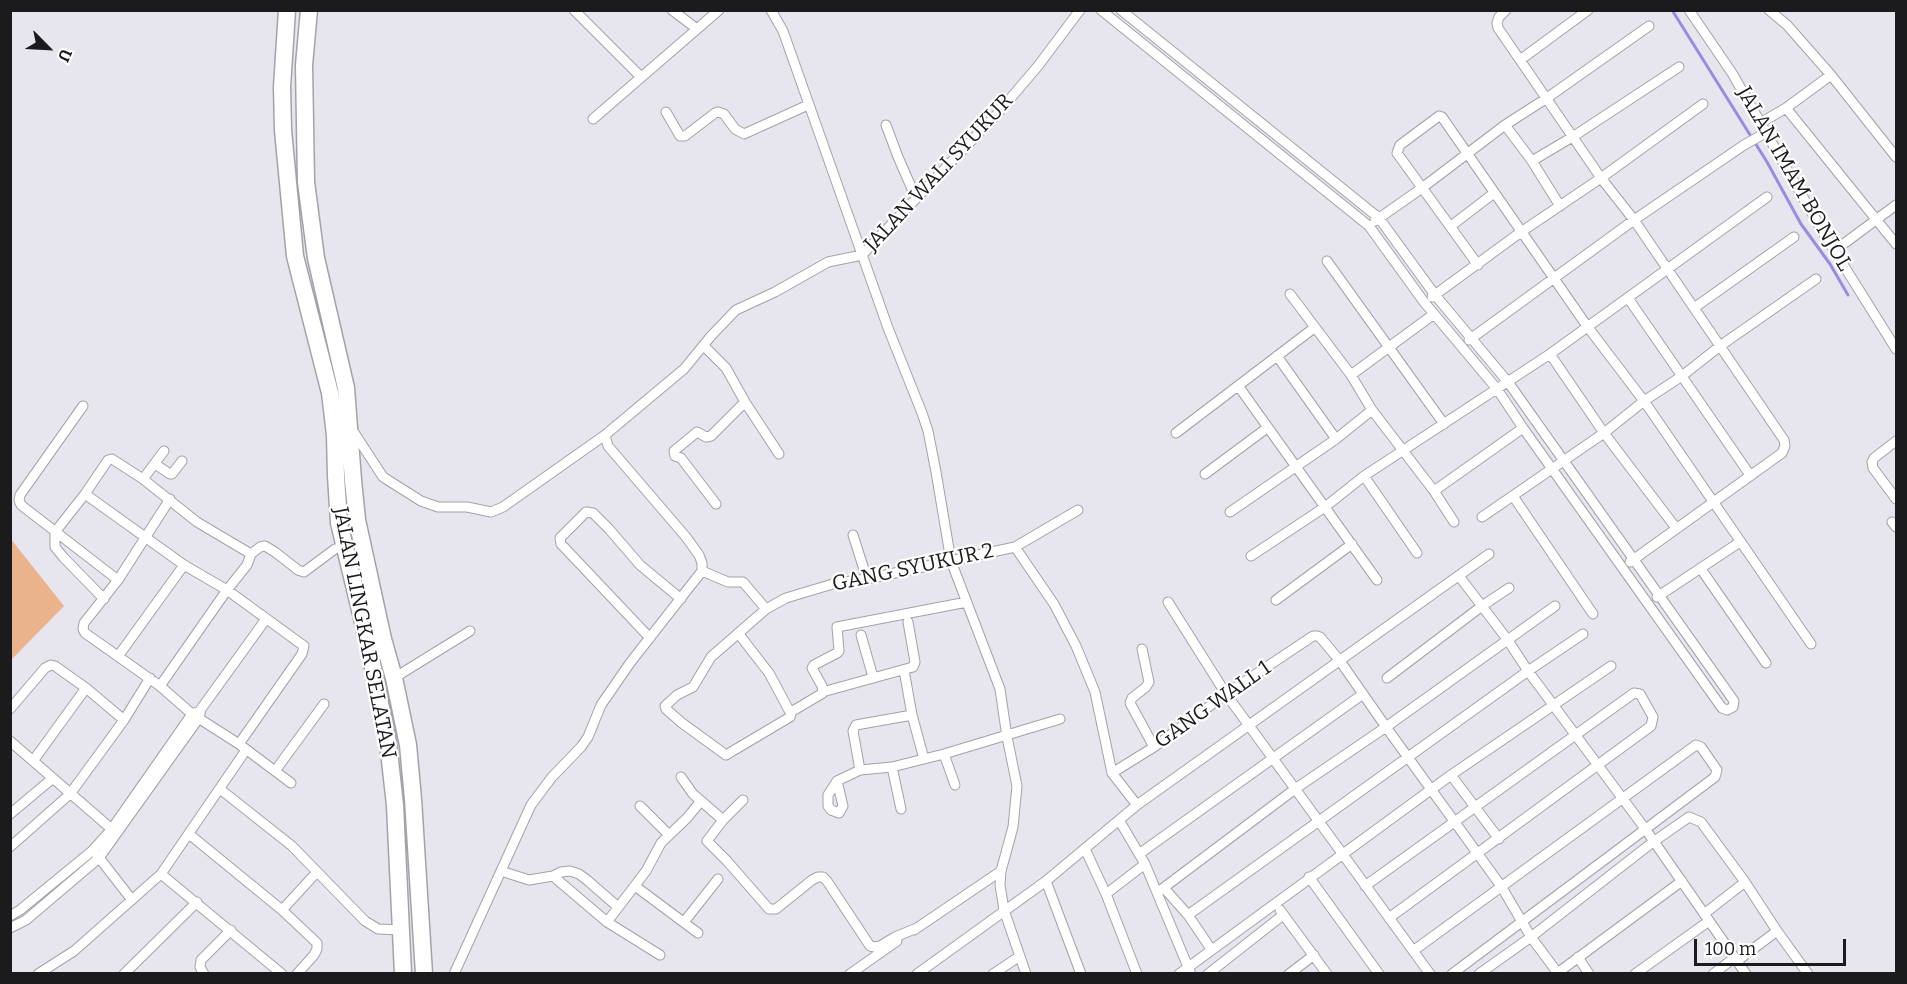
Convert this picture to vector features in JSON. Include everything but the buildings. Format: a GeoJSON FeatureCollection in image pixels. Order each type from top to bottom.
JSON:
{"type":"FeatureCollection","features":[{"type":"Feature","properties":{"kind":"highway","name":"JALAN LINGKAR SELATAN"},"geometry":{"type":"LineString","coordinates":[[287,10],[282,87],[283,130],[294,244],[330,393],[345,434],[336,476],[339,523],[376,641],[394,678],[408,745],[424,974]]}},
{"type":"Feature","properties":{"kind":"highway","name":"JALAN LINGKAR SELATAN"},"geometry":{"type":"LineString","coordinates":[[309,10],[304,65],[306,182],[316,258],[346,388],[345,434],[376,641],[395,805],[403,974]]}},
{"type":"Feature","properties":{"kind":"street"},"geometry":{"type":"LineString","coordinates":[[574,10],[641,77]]}},
{"type":"Feature","properties":{"kind":"street"},"geometry":{"type":"LineString","coordinates":[[672,10],[697,29]]}},
{"type":"Feature","properties":{"kind":"street"},"geometry":{"type":"LineString","coordinates":[[593,119],[719,10]]}},
{"type":"Feature","properties":{"kind":"street"},"geometry":{"type":"LineString","coordinates":[[771,10],[783,31],[888,328],[928,431],[951,561],[1000,688],[1017,786],[1011,837],[1001,871],[1000,885],[1004,910],[1026,974]]}},
{"type":"Feature","properties":{"kind":"street","name":"JALAN WALI SYUKUR"},"geometry":{"type":"LineString","coordinates":[[345,434],[383,477],[421,501],[438,507],[467,507],[491,512],[504,507],[605,435],[664,388],[684,369],[736,310],[775,292],[828,262],[862,255],[900,218],[916,198],[998,113],[1038,66],[1080,10]]}},
{"type":"Feature","properties":{"kind":"street"},"geometry":{"type":"LineString","coordinates":[[1101,10],[1369,226],[1424,302],[1497,389],[1722,708],[1727,710],[1733,707],[1734,701],[1508,382],[1435,295],[1379,218],[1122,10]]}},
{"type":"Feature","properties":{"kind":"street"},"geometry":{"type":"LineString","coordinates":[[1506,10],[1499,17],[1498,28],[1601,178],[1634,220],[1784,440],[1785,446],[1782,453],[1623,567]]}},
{"type":"Feature","properties":{"kind":"street"},"geometry":{"type":"LineString","coordinates":[[1520,60],[1588,10]]}},
{"type":"Feature","properties":{"kind":"street","name":"JALAN IMAM BONJOL"},"geometry":{"type":"LineString","coordinates":[[1689,10],[1762,122],[1812,214],[1896,349]]}},
{"type":"Feature","properties":{"kind":"street"},"geometry":{"type":"LineString","coordinates":[[1769,10],[1787,25],[1831,75],[1896,156]]}},
{"type":"Feature","properties":{"kind":"street"},"geometry":{"type":"LineString","coordinates":[[1369,226],[1505,125],[1649,26]]}},
{"type":"Feature","properties":{"kind":"street"},"geometry":{"type":"LineString","coordinates":[[1532,161],[1679,67]]}},
{"type":"Feature","properties":{"kind":"street"},"geometry":{"type":"LineString","coordinates":[[1762,122],[1786,108],[1831,75]]}},
{"type":"Feature","properties":{"kind":"street"},"geometry":{"type":"LineString","coordinates":[[1424,302],[1703,104]]}},
{"type":"Feature","properties":{"kind":"street"},"geometry":{"type":"LineString","coordinates":[[666,112],[681,136],[685,136],[718,112],[724,114],[735,129],[744,134],[808,105]]}},
{"type":"Feature","properties":{"kind":"street"},"geometry":{"type":"LineString","coordinates":[[1786,108],[1896,244]]}},
{"type":"Feature","properties":{"kind":"street"},"geometry":{"type":"LineString","coordinates":[[1478,265],[1397,153],[1400,145],[1437,116],[1440,116],[1587,326],[1644,401],[1811,644]]}},
{"type":"Feature","properties":{"kind":"street"},"geometry":{"type":"LineString","coordinates":[[886,125],[916,198]]}},
{"type":"Feature","properties":{"kind":"street"},"geometry":{"type":"LineString","coordinates":[[1505,125],[1532,161],[1560,206]]}},
{"type":"Feature","properties":{"kind":"street"},"geometry":{"type":"LineString","coordinates":[[1461,346],[1634,220],[1744,145],[1767,132]]}},
{"type":"Feature","properties":{"kind":"street"},"geometry":{"type":"LineString","coordinates":[[1319,186],[1328,176]]}},
{"type":"Feature","properties":{"kind":"street"},"geometry":{"type":"LineString","coordinates":[[1451,226],[1494,193]]}},
{"type":"Feature","properties":{"kind":"street"},"geometry":{"type":"LineString","coordinates":[[1251,556],[1325,507],[1364,476],[1550,354],[1767,197]]}},
{"type":"Feature","properties":{"kind":"street"},"geometry":{"type":"LineString","coordinates":[[1834,251],[1896,205]]}},
{"type":"Feature","properties":{"kind":"street"},"geometry":{"type":"LineString","coordinates":[[1694,308],[1794,237]]}},
{"type":"Feature","properties":{"kind":"street"},"geometry":{"type":"LineString","coordinates":[[1327,261],[1444,424]]}},
{"type":"Feature","properties":{"kind":"street"},"geometry":{"type":"LineString","coordinates":[[1482,518],[1604,433],[1644,401],[1816,279]]}},
{"type":"Feature","properties":{"kind":"street"},"geometry":{"type":"LineString","coordinates":[[1290,294],[1351,375],[1372,410],[1404,450],[1454,522]]}},
{"type":"Feature","properties":{"kind":"street"},"geometry":{"type":"LineString","coordinates":[[1628,298],[1750,475]]}},
{"type":"Feature","properties":{"kind":"street"},"geometry":{"type":"LineString","coordinates":[[1351,375],[1434,314]]}},
{"type":"Feature","properties":{"kind":"street"},"geometry":{"type":"LineString","coordinates":[[1176,434],[1314,328]]}},
{"type":"Feature","properties":{"kind":"street"},"geometry":{"type":"LineString","coordinates":[[704,346],[726,368],[779,454]]}},
{"type":"Feature","properties":{"kind":"street"},"geometry":{"type":"LineString","coordinates":[[1550,354],[1604,433],[1676,528]]}},
{"type":"Feature","properties":{"kind":"street"},"geometry":{"type":"LineString","coordinates":[[1277,356],[1336,439]]}},
{"type":"Feature","properties":{"kind":"street"},"geometry":{"type":"LineString","coordinates":[[1239,387],[1377,580]]}},
{"type":"Feature","properties":{"kind":"street"},"geometry":{"type":"LineString","coordinates":[[716,504],[681,458],[675,456],[674,451],[697,432],[706,437],[711,436],[745,402]]}},
{"type":"Feature","properties":{"kind":"street"},"geometry":{"type":"LineString","coordinates":[[83,406],[20,495],[19,500],[21,505],[118,580]]}},
{"type":"Feature","properties":{"kind":"street"},"geometry":{"type":"LineString","coordinates":[[1230,512],[1296,468],[1372,410]]}},
{"type":"Feature","properties":{"kind":"street"},"geometry":{"type":"LineString","coordinates":[[1205,474],[1267,428]]}},
{"type":"Feature","properties":{"kind":"street"},"geometry":{"type":"LineString","coordinates":[[1434,491],[1523,428]]}},
{"type":"Feature","properties":{"kind":"street"},"geometry":{"type":"LineString","coordinates":[[454,974],[531,805],[552,777],[581,747],[588,737],[601,705],[702,571],[699,555],[608,446],[605,435]]}},
{"type":"Feature","properties":{"kind":"street"},"geometry":{"type":"LineString","coordinates":[[1896,441],[1872,462],[1896,499]]}},
{"type":"Feature","properties":{"kind":"street"},"geometry":{"type":"LineString","coordinates":[[143,479],[164,451]]}},
{"type":"Feature","properties":{"kind":"street"},"geometry":{"type":"LineString","coordinates":[[104,599],[64,558],[56,547],[55,532],[108,460],[112,459],[143,479],[197,522],[251,554]]}},
{"type":"Feature","properties":{"kind":"street"},"geometry":{"type":"LineString","coordinates":[[155,464],[172,474],[182,461]]}},
{"type":"Feature","properties":{"kind":"street"},"geometry":{"type":"LineString","coordinates":[[1364,476],[1417,553]]}},
{"type":"Feature","properties":{"kind":"street"},"geometry":{"type":"LineString","coordinates":[[38,974],[51,971],[161,874],[220,789],[304,648],[302,644],[227,590],[184,565],[85,494]]}},
{"type":"Feature","properties":{"kind":"street"},"geometry":{"type":"LineString","coordinates":[[1513,496],[1593,614]]}},
{"type":"Feature","properties":{"kind":"street"},"geometry":{"type":"LineString","coordinates":[[170,500],[118,580],[84,623],[83,629],[85,633],[150,678],[291,783]]}},
{"type":"Feature","properties":{"kind":"street"},"geometry":{"type":"LineString","coordinates":[[1015,547],[1078,510]]}},
{"type":"Feature","properties":{"kind":"street"},"geometry":{"type":"LineString","coordinates":[[650,638],[561,544],[560,538],[586,512],[593,513],[640,565],[681,599]]}},
{"type":"Feature","properties":{"kind":"street"},"geometry":{"type":"LineString","coordinates":[[853,535],[867,579]]}},
{"type":"Feature","properties":{"kind":"street"},"geometry":{"type":"LineString","coordinates":[[1648,603],[1740,542]]}},
{"type":"Feature","properties":{"kind":"street"},"geometry":{"type":"LineString","coordinates":[[1276,600],[1352,544]]}},
{"type":"Feature","properties":{"kind":"street"},"geometry":{"type":"LineString","coordinates":[[160,686],[227,590],[247,566],[251,554],[265,546],[304,572],[335,549]]}},
{"type":"Feature","properties":{"kind":"street","name":"GANG SYUKUR 2"},"geometry":{"type":"LineString","coordinates":[[791,712],[790,717],[726,755],[682,723],[665,706],[677,695],[693,687],[708,659],[766,609],[786,598],[817,588],[1015,547],[1054,604],[1076,646],[1095,692],[1112,773],[1137,805]]}},
{"type":"Feature","properties":{"kind":"street"},"geometry":{"type":"LineString","coordinates":[[917,974],[1046,881],[1137,805],[1489,554]]}},
{"type":"Feature","properties":{"kind":"street"},"geometry":{"type":"LineString","coordinates":[[118,655],[184,565]]}},
{"type":"Feature","properties":{"kind":"street"},"geometry":{"type":"LineString","coordinates":[[1701,569],[1766,663]]}},
{"type":"Feature","properties":{"kind":"street"},"geometry":{"type":"LineString","coordinates":[[702,571],[728,582],[743,582],[766,609]]}},
{"type":"Feature","properties":{"kind":"street"},"geometry":{"type":"LineString","coordinates":[[1459,576],[1646,830],[1746,974]]}},
{"type":"Feature","properties":{"kind":"street"},"geometry":{"type":"LineString","coordinates":[[1387,678],[1509,588]]}},
{"type":"Feature","properties":{"kind":"street"},"geometry":{"type":"LineString","coordinates":[[738,633],[769,673],[791,712],[823,693],[822,686],[812,668],[839,651],[837,627],[967,602]]}},
{"type":"Feature","properties":{"kind":"street"},"geometry":{"type":"LineString","coordinates":[[1168,602],[1247,725],[1430,974]]}},
{"type":"Feature","properties":{"kind":"street"},"geometry":{"type":"LineString","coordinates":[[1161,890],[1295,789],[1555,606]]}},
{"type":"Feature","properties":{"kind":"street"},"geometry":{"type":"LineString","coordinates":[[10,928],[26,920],[96,854],[266,619]]}},
{"type":"Feature","properties":{"kind":"street"},"geometry":{"type":"LineString","coordinates":[[826,691],[913,667],[915,662],[908,622]]}},
{"type":"Feature","properties":{"kind":"street"},"geometry":{"type":"LineString","coordinates":[[394,678],[470,631]]}},
{"type":"Feature","properties":{"kind":"street"},"geometry":{"type":"LineString","coordinates":[[1188,915],[1583,634]]}},
{"type":"Feature","properties":{"kind":"street"},"geometry":{"type":"LineString","coordinates":[[861,635],[873,677]]}},
{"type":"Feature","properties":{"kind":"street","name":"GANG WALL 1"},"geometry":{"type":"LineString","coordinates":[[1112,773],[1154,747],[1226,694],[1312,636],[1320,637],[1340,661]]}},
{"type":"Feature","properties":{"kind":"street"},"geometry":{"type":"LineString","coordinates":[[1142,649],[1149,682],[1132,698],[1130,703],[1154,747]]}},
{"type":"Feature","properties":{"kind":"street"},"geometry":{"type":"LineString","coordinates":[[1340,661],[1501,886],[1531,937],[1556,973],[1682,881]]}},
{"type":"Feature","properties":{"kind":"street"},"geometry":{"type":"LineString","coordinates":[[10,709],[45,668],[51,665],[86,688],[124,720]]}},
{"type":"Feature","properties":{"kind":"street"},"geometry":{"type":"LineString","coordinates":[[1179,974],[1189,970],[1210,949],[1451,775],[1611,666]]}},
{"type":"Feature","properties":{"kind":"street"},"geometry":{"type":"LineString","coordinates":[[904,670],[912,715],[924,759]]}},
{"type":"Feature","properties":{"kind":"street"},"geometry":{"type":"LineString","coordinates":[[10,847],[69,794],[124,720],[150,678]]}},
{"type":"Feature","properties":{"kind":"street"},"geometry":{"type":"LineString","coordinates":[[33,761],[86,688]]}},
{"type":"Feature","properties":{"kind":"street"},"geometry":{"type":"LineString","coordinates":[[1365,886],[1634,693],[1640,694],[1653,717],[1652,724],[1478,855],[1389,918]]}},
{"type":"Feature","properties":{"kind":"street"},"geometry":{"type":"LineString","coordinates":[[1139,854],[1363,694]]}},
{"type":"Feature","properties":{"kind":"street"},"geometry":{"type":"LineString","coordinates":[[275,771],[324,704]]}},
{"type":"Feature","properties":{"kind":"street"},"geometry":{"type":"LineString","coordinates":[[860,770],[853,731],[856,725],[912,715]]}},
{"type":"Feature","properties":{"kind":"street"},"geometry":{"type":"LineString","coordinates":[[837,781],[860,770],[892,767],[944,754],[1060,720]]}},
{"type":"Feature","properties":{"kind":"street"},"geometry":{"type":"LineString","coordinates":[[1413,951],[1622,798],[1698,745],[1702,748],[1717,770],[1715,777],[1452,974]]}},
{"type":"Feature","properties":{"kind":"street"},"geometry":{"type":"LineString","coordinates":[[12,746],[33,761],[114,831]]}},
{"type":"Feature","properties":{"kind":"street"},"geometry":{"type":"LineString","coordinates":[[944,754],[955,785]]}},
{"type":"Feature","properties":{"kind":"street"},"geometry":{"type":"LineString","coordinates":[[892,767],[901,809]]}},
{"type":"Feature","properties":{"kind":"street"},"geometry":{"type":"LineString","coordinates":[[1451,775],[1498,839]]}},
{"type":"Feature","properties":{"kind":"street"},"geometry":{"type":"LineString","coordinates":[[681,777],[693,794],[723,820]]}},
{"type":"Feature","properties":{"kind":"street"},"geometry":{"type":"LineString","coordinates":[[10,814],[53,778]]}},
{"type":"Feature","properties":{"kind":"street"},"geometry":{"type":"LineString","coordinates":[[220,789],[292,846],[365,921],[378,929],[402,930]]}},
{"type":"Feature","properties":{"kind":"street"},"geometry":{"type":"LineString","coordinates":[[743,800],[723,820],[707,841],[769,909],[776,909],[812,880],[823,877],[870,946],[875,947],[916,928]]}},
{"type":"Feature","properties":{"kind":"street"},"geometry":{"type":"LineString","coordinates":[[607,922],[646,871],[661,843],[701,801]]}},
{"type":"Feature","properties":{"kind":"street"},"geometry":{"type":"LineString","coordinates":[[640,806],[669,835]]}},
{"type":"Feature","properties":{"kind":"street"},"geometry":{"type":"LineString","coordinates":[[1674,808],[1683,819]]}},
{"type":"Feature","properties":{"kind":"street"},"geometry":{"type":"LineString","coordinates":[[1479,974],[1531,937],[1683,819],[1692,817],[1701,822],[1808,974]]}},
{"type":"Feature","properties":{"kind":"street"},"geometry":{"type":"LineString","coordinates":[[1119,820],[1161,890],[1189,970]]}},
{"type":"Feature","properties":{"kind":"street"},"geometry":{"type":"LineString","coordinates":[[189,834],[282,910],[317,944],[314,955],[297,974]]}},
{"type":"Feature","properties":{"kind":"street"},"geometry":{"type":"LineString","coordinates":[[1085,849],[1106,894],[1137,974]]}},
{"type":"Feature","properties":{"kind":"street"},"geometry":{"type":"LineString","coordinates":[[96,854],[132,900]]}},
{"type":"Feature","properties":{"kind":"street"},"geometry":{"type":"LineString","coordinates":[[10,916],[96,854]]}},
{"type":"Feature","properties":{"kind":"street"},"geometry":{"type":"LineString","coordinates":[[1106,894],[1145,864]]}},
{"type":"Feature","properties":{"kind":"street"},"geometry":{"type":"LineString","coordinates":[[501,871],[529,880],[570,871],[579,874],[618,907]]}},
{"type":"Feature","properties":{"kind":"street"},"geometry":{"type":"LineString","coordinates":[[856,972],[916,928],[1001,871]]}},
{"type":"Feature","properties":{"kind":"street"},"geometry":{"type":"LineString","coordinates":[[282,910],[317,872]]}},
{"type":"Feature","properties":{"kind":"street"},"geometry":{"type":"LineString","coordinates":[[161,874],[282,974]]}},
{"type":"Feature","properties":{"kind":"street"},"geometry":{"type":"LineString","coordinates":[[553,876],[607,922],[660,955]]}},
{"type":"Feature","properties":{"kind":"street"},"geometry":{"type":"LineString","coordinates":[[1309,877],[1379,974]]}},
{"type":"Feature","properties":{"kind":"street"},"geometry":{"type":"LineString","coordinates":[[684,922],[718,879]]}},
{"type":"Feature","properties":{"kind":"street"},"geometry":{"type":"LineString","coordinates":[[1046,881],[1081,974]]}},
{"type":"Feature","properties":{"kind":"street"},"geometry":{"type":"LineString","coordinates":[[1635,974],[1706,918],[1745,882]]}},
{"type":"Feature","properties":{"kind":"street"},"geometry":{"type":"LineString","coordinates":[[635,886],[698,933]]}},
{"type":"Feature","properties":{"kind":"street"},"geometry":{"type":"LineString","coordinates":[[1161,890],[1188,915],[1210,949]]}},
{"type":"Feature","properties":{"kind":"street"},"geometry":{"type":"LineString","coordinates":[[124,974],[197,902]]}},
{"type":"Feature","properties":{"kind":"street"},"geometry":{"type":"LineString","coordinates":[[1275,903],[1327,974]]}},
{"type":"Feature","properties":{"kind":"street"},"geometry":{"type":"LineString","coordinates":[[1208,974],[1283,915]]}},
{"type":"Feature","properties":{"kind":"street"},"geometry":{"type":"LineString","coordinates":[[204,974],[200,967],[201,960],[231,930]]}},
{"type":"Feature","properties":{"kind":"street"},"geometry":{"type":"LineString","coordinates":[[1713,974],[1777,931]]}},
{"type":"Feature","properties":{"kind":"street"},"geometry":{"type":"LineString","coordinates":[[1289,974],[1314,955]]}},
{"type":"Feature","properties":{"kind":"street"},"geometry":{"type":"LineString","coordinates":[[993,974],[1020,956]]}},
{"type":"Feature","properties":{"kind":"street"},"geometry":{"type":"LineString","coordinates":[[1578,957],[1589,974]]}},
{"type":"Feature","properties":{"kind":"shaded area"},"geometry":{"type":"Polygon","coordinates":[[[10,538],[64,606],[11,660],[10,660],[10,538]]]}},
{"type":"Feature","properties":{"kind":"waterway"},"geometry":{"type":"LineString","coordinates":[[1672,10],[1767,162],[1801,224],[1830,264],[1848,295]]}}]}
